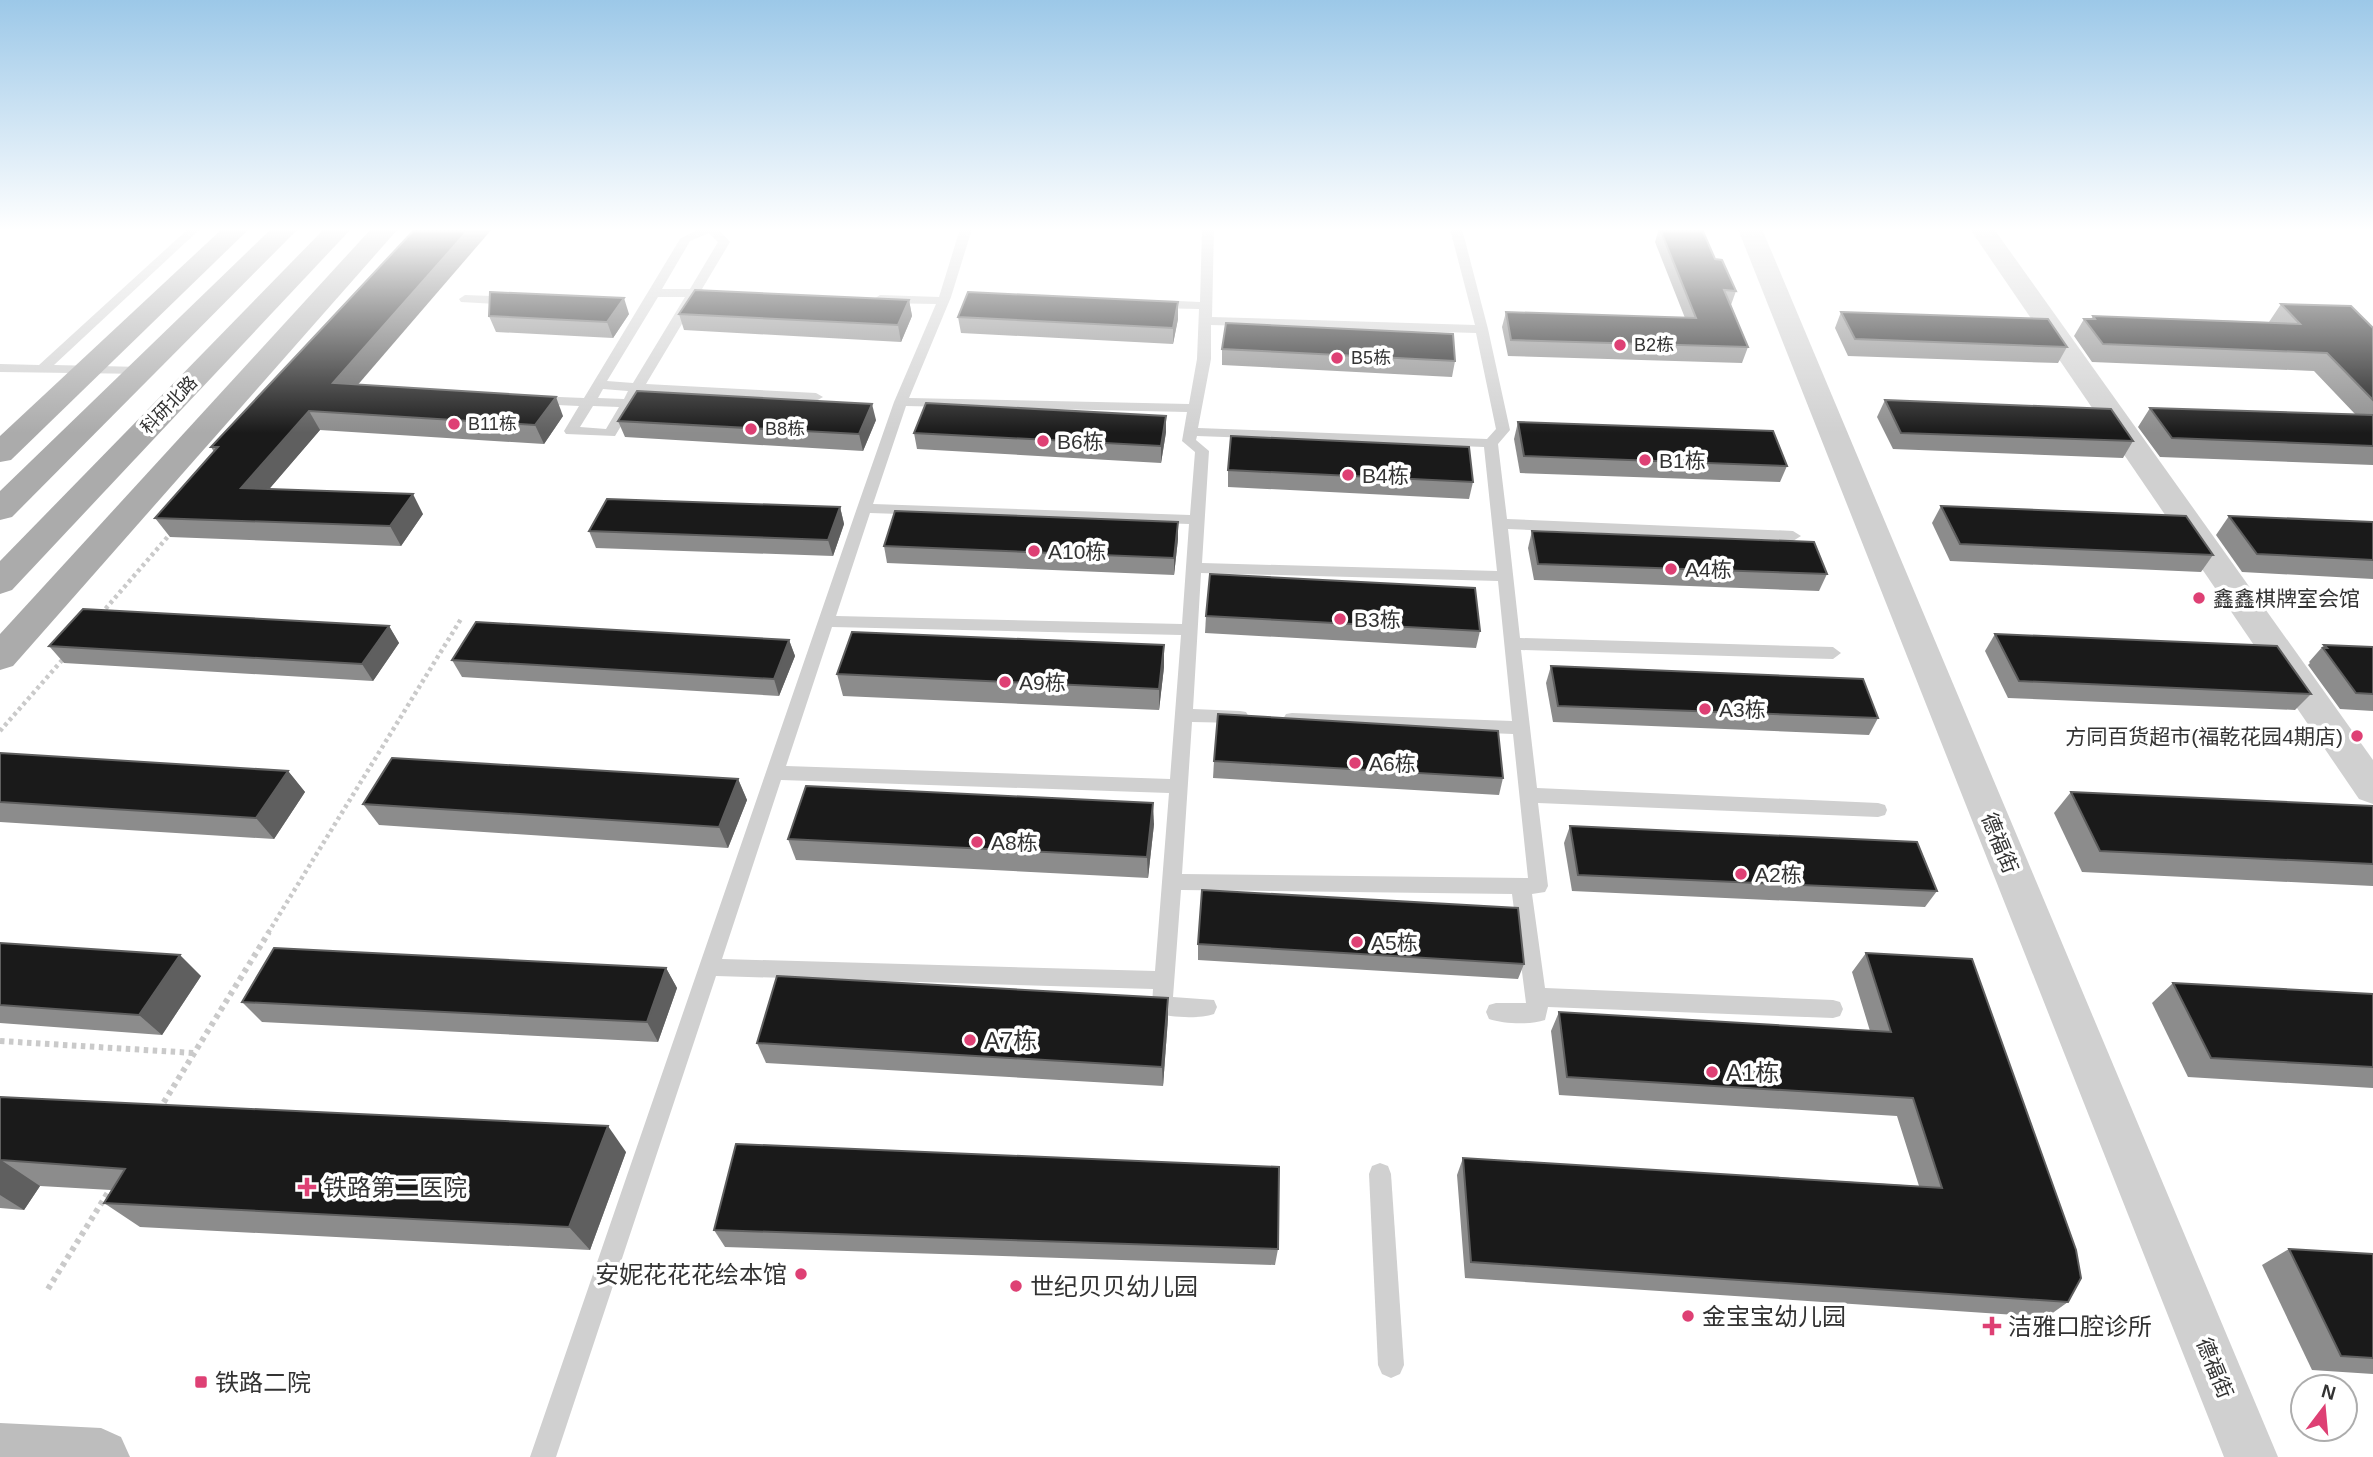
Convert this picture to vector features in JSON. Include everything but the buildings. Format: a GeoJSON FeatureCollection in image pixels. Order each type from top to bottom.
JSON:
{"type":"FeatureCollection","features":[{"type":"Feature","properties":{"kind":"main road"},"geometry":{"type":"LineString","coordinates":[[0,453],[165,297]]}},
{"type":"Feature","properties":{"kind":"main road"},"geometry":{"type":"LineString","coordinates":[[0,510],[217,297]]}},
{"type":"Feature","properties":{"kind":"main road","name":"科研北路"},"geometry":{"type":"LineString","coordinates":[[0,582],[273,297]]}},
{"type":"Feature","properties":{"kind":"main road"},"geometry":{"type":"LineString","coordinates":[[0,657],[324,297]]}},
{"type":"Feature","properties":{"kind":"main road"},"geometry":{"type":"LineString","coordinates":[[0,1452],[101,1457]]}},
{"type":"Feature","properties":{"kind":"street","name":"德福街"},"geometry":{"type":"LineString","coordinates":[[1778,297],[2251,1457]]}},
{"type":"Feature","properties":{"kind":"street"},"geometry":{"type":"LineString","coordinates":[[2029,297],[2373,789]]}},
{"type":"Feature","properties":{"kind":"lane"},"geometry":{"type":"LineString","coordinates":[[43,369],[121,297]]}},
{"type":"Feature","properties":{"kind":"lane"},"geometry":{"type":"LineString","coordinates":[[647,297],[571,431],[610,433],[689,299]]}},
{"type":"Feature","properties":{"kind":"lane"},"geometry":{"type":"LineString","coordinates":[[645,300],[701,297]]}},
{"type":"Feature","properties":{"kind":"lane"},"geometry":{"type":"LineString","coordinates":[[1207,297],[1204,359],[1189,441],[1202,451],[1162,1006],[1207,1007]]}},
{"type":"Feature","properties":{"kind":"lane"},"geometry":{"type":"LineString","coordinates":[[1172,882],[1538,886],[1492,443],[1503,430],[1474,297]]}},
{"type":"Feature","properties":{"kind":"lane"},"geometry":{"type":"LineString","coordinates":[[465,299],[530,301]]}},
{"type":"Feature","properties":{"kind":"lane"},"geometry":{"type":"LineString","coordinates":[[543,1457],[901,402],[949,299],[860,299]]}},
{"type":"Feature","properties":{"kind":"lane"},"geometry":{"type":"LineString","coordinates":[[1138,304],[1207,314],[1482,329]]}},
{"type":"Feature","properties":{"kind":"lane"},"geometry":{"type":"LineString","coordinates":[[0,368],[142,371]]}},
{"type":"Feature","properties":{"kind":"lane"},"geometry":{"type":"LineString","coordinates":[[598,385],[816,397]]}},
{"type":"Feature","properties":{"kind":"lane"},"geometry":{"type":"LineString","coordinates":[[519,400],[627,403]]}},
{"type":"Feature","properties":{"kind":"lane"},"geometry":{"type":"LineString","coordinates":[[901,402],[1195,408]]}},
{"type":"Feature","properties":{"kind":"lane"},"geometry":{"type":"LineString","coordinates":[[1191,432],[1492,443]]}},
{"type":"Feature","properties":{"kind":"lane"},"geometry":{"type":"LineString","coordinates":[[864,508],[1198,520]]}},
{"type":"Feature","properties":{"kind":"lane"},"geometry":{"type":"LineString","coordinates":[[1500,524],[1793,536]]}},
{"type":"Feature","properties":{"kind":"lane"},"geometry":{"type":"LineString","coordinates":[[1194,568],[1506,576]]}},
{"type":"Feature","properties":{"kind":"lane"},"geometry":{"type":"LineString","coordinates":[[825,621],[1190,630]]}},
{"type":"Feature","properties":{"kind":"lane"},"geometry":{"type":"LineString","coordinates":[[1513,644],[1833,653]]}},
{"type":"Feature","properties":{"kind":"lane"},"geometry":{"type":"LineString","coordinates":[[1184,715],[1251,718]]}},
{"type":"Feature","properties":{"kind":"lane"},"geometry":{"type":"LineString","coordinates":[[1278,719],[1522,729]]}},
{"type":"Feature","properties":{"kind":"lane"},"geometry":{"type":"LineString","coordinates":[[774,773],[1179,786]]}},
{"type":"Feature","properties":{"kind":"lane"},"geometry":{"type":"LineString","coordinates":[[1529,795],[1878,810]]}},
{"type":"Feature","properties":{"kind":"lane"},"geometry":{"type":"LineString","coordinates":[[1496,1012],[1538,1013],[1521,886]]}},
{"type":"Feature","properties":{"kind":"lane"},"geometry":{"type":"LineString","coordinates":[[709,967],[1164,981]]}},
{"type":"Feature","properties":{"kind":"lane"},"geometry":{"type":"LineString","coordinates":[[1536,998],[1833,1009]]}},
{"type":"Feature","properties":{"kind":"lane"},"geometry":{"type":"LineString","coordinates":[[1380,1174],[1391,1365]]}},
{"type":"Feature","properties":{"kind":"path"},"geometry":{"type":"LineString","coordinates":[[98,618],[178,525]]}},
{"type":"Feature","properties":{"kind":"path"},"geometry":{"type":"LineString","coordinates":[[152,1121],[461,619]]}},
{"type":"Feature","properties":{"kind":"path"},"geometry":{"type":"LineString","coordinates":[[0,731],[71,649]]}},
{"type":"Feature","properties":{"kind":"path"},"geometry":{"type":"LineString","coordinates":[[0,1041],[194,1053]]}},
{"type":"Feature","properties":{"kind":"path"},"geometry":{"type":"LineString","coordinates":[[48,1289],[117,1177]]}},
{"type":"Feature","properties":{"kind":"place","name":"B2栋"},"geometry":{"type":"Point","coordinates":[1620,345]}},
{"type":"Feature","properties":{"kind":"place","name":"B5栋"},"geometry":{"type":"Point","coordinates":[1337,358]}},
{"type":"Feature","properties":{"kind":"place","name":"B11栋"},"geometry":{"type":"Point","coordinates":[454,424]}},
{"type":"Feature","properties":{"kind":"place","name":"B8栋"},"geometry":{"type":"Point","coordinates":[751,429]}},
{"type":"Feature","properties":{"kind":"place","name":"B6栋"},"geometry":{"type":"Point","coordinates":[1043,441]}},
{"type":"Feature","properties":{"kind":"place","name":"B1栋"},"geometry":{"type":"Point","coordinates":[1645,460]}},
{"type":"Feature","properties":{"kind":"place","name":"B4栋"},"geometry":{"type":"Point","coordinates":[1348,475]}},
{"type":"Feature","properties":{"kind":"place","name":"A10栋"},"geometry":{"type":"Point","coordinates":[1034,551]}},
{"type":"Feature","properties":{"kind":"place","name":"A4栋"},"geometry":{"type":"Point","coordinates":[1671,569]}},
{"type":"Feature","properties":{"kind":"place","name":"鑫鑫棋牌室会馆"},"geometry":{"type":"Point","coordinates":[2199,598]}},
{"type":"Feature","properties":{"kind":"place","name":"B3栋"},"geometry":{"type":"Point","coordinates":[1340,619]}},
{"type":"Feature","properties":{"kind":"place","name":"A9栋"},"geometry":{"type":"Point","coordinates":[1005,682]}},
{"type":"Feature","properties":{"kind":"place","name":"A3栋"},"geometry":{"type":"Point","coordinates":[1705,709]}},
{"type":"Feature","properties":{"kind":"place","name":"方同百货超市(福乾花园4期店)"},"geometry":{"type":"Point","coordinates":[2357,736]}},
{"type":"Feature","properties":{"kind":"place","name":"A6栋"},"geometry":{"type":"Point","coordinates":[1355,763]}},
{"type":"Feature","properties":{"kind":"place","name":"A8栋"},"geometry":{"type":"Point","coordinates":[977,842]}},
{"type":"Feature","properties":{"kind":"place","name":"A2栋"},"geometry":{"type":"Point","coordinates":[1741,874]}},
{"type":"Feature","properties":{"kind":"place","name":"A5栋"},"geometry":{"type":"Point","coordinates":[1357,942]}},
{"type":"Feature","properties":{"kind":"place","name":"A7栋"},"geometry":{"type":"Point","coordinates":[970,1040]}},
{"type":"Feature","properties":{"kind":"place","name":"A1栋"},"geometry":{"type":"Point","coordinates":[1712,1072]}},
{"type":"Feature","properties":{"kind":"place","name":"铁路第二医院"},"geometry":{"type":"Point","coordinates":[307,1187]}},
{"type":"Feature","properties":{"kind":"place","name":"安妮花花花绘本馆"},"geometry":{"type":"Point","coordinates":[801,1274]}},
{"type":"Feature","properties":{"kind":"place","name":"世纪贝贝幼儿园"},"geometry":{"type":"Point","coordinates":[1016,1286]}},
{"type":"Feature","properties":{"kind":"place","name":"金宝宝幼儿园"},"geometry":{"type":"Point","coordinates":[1688,1316]}},
{"type":"Feature","properties":{"kind":"place","name":"洁雅口腔诊所"},"geometry":{"type":"Point","coordinates":[1992,1326]}},
{"type":"Feature","properties":{"kind":"place","name":"铁路二院"},"geometry":{"type":"Point","coordinates":[201,1382]}}]}
